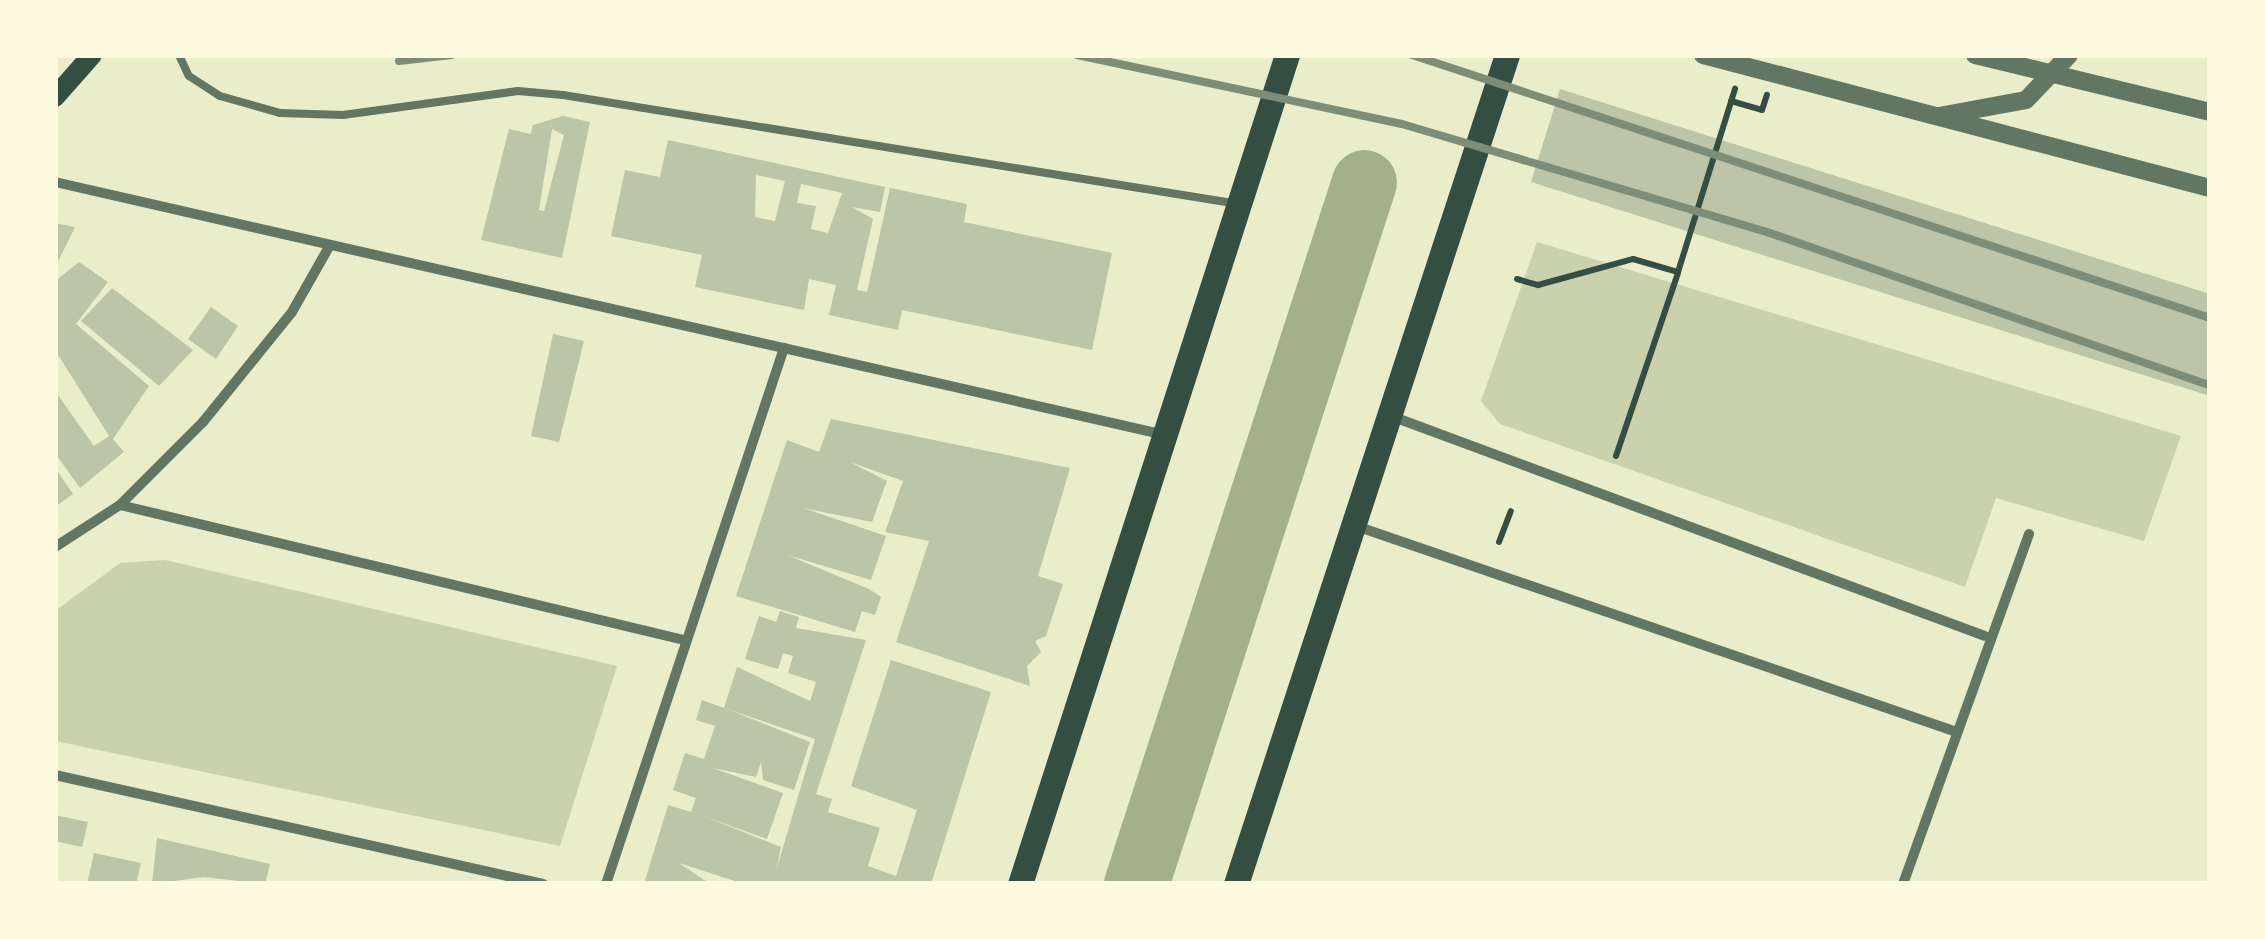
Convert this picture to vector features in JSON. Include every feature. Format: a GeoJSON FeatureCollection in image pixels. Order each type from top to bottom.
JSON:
{"type":"FeatureCollection","features":[{"type":"Feature","properties":{"kind":"main road"},"geometry":{"type":"LineString","coordinates":[[55,97],[92,55]]}},
{"type":"Feature","properties":{"kind":"main road"},"geometry":{"type":"LineString","coordinates":[[1020,884],[1171,436],[1287,55]]}},
{"type":"Feature","properties":{"kind":"main road"},"geometry":{"type":"LineString","coordinates":[[1236,884],[1507,55]]}},
{"type":"Feature","properties":{"kind":"street"},"geometry":{"type":"LineString","coordinates":[[1703,55],[1913,117],[2210,188]]}},
{"type":"Feature","properties":{"kind":"street"},"geometry":{"type":"LineString","coordinates":[[1974,55],[2064,63],[2210,112]]}},
{"type":"Feature","properties":{"kind":"street"},"geometry":{"type":"LineString","coordinates":[[1913,117],[2012,106],[2064,63]]}},
{"type":"Feature","properties":{"kind":"street"},"geometry":{"type":"LineString","coordinates":[[55,182],[1171,436]]}},
{"type":"Feature","properties":{"kind":"street"},"geometry":{"type":"LineString","coordinates":[[55,547],[120,505],[203,422],[292,312],[329,247]]}},
{"type":"Feature","properties":{"kind":"street"},"geometry":{"type":"LineString","coordinates":[[606,884],[784,348]]}},
{"type":"Feature","properties":{"kind":"street"},"geometry":{"type":"LineString","coordinates":[[1390,416],[1985,636]]}},
{"type":"Feature","properties":{"kind":"street"},"geometry":{"type":"LineString","coordinates":[[120,505],[684,640]]}},
{"type":"Feature","properties":{"kind":"street"},"geometry":{"type":"LineString","coordinates":[[1354,526],[1954,731]]}},
{"type":"Feature","properties":{"kind":"street"},"geometry":{"type":"LineString","coordinates":[[1903,884],[1985,636],[2029,534]]}},
{"type":"Feature","properties":{"kind":"street"},"geometry":{"type":"LineString","coordinates":[[55,775],[543,884]]}},
{"type":"Feature","properties":{"kind":"lane"},"geometry":{"type":"LineString","coordinates":[[179,55],[189,76],[220,96],[280,113],[563,95],[1242,205]]}},
{"type":"Feature","properties":{"kind":"path"},"geometry":{"type":"LineString","coordinates":[[1616,456],[1734,90]]}},
{"type":"Feature","properties":{"kind":"path"},"geometry":{"type":"LineString","coordinates":[[1517,279],[1538,285],[1634,259],[1678,272]]}},
{"type":"Feature","properties":{"kind":"path"},"geometry":{"type":"LineString","coordinates":[[1499,542],[1511,511]]}},
{"type":"Feature","properties":{"kind":"green space"},"geometry":{"type":"Polygon","coordinates":[[[1537,242],[2181,436],[2144,541],[1996,498],[1965,587],[1500,424],[1481,401],[1537,242]]]}},
{"type":"Feature","properties":{"kind":"green space"},"geometry":{"type":"Polygon","coordinates":[[[165,560],[617,666],[560,846],[55,741],[55,611],[120,563],[165,560]]]}},
{"type":"Feature","properties":{"kind":"building"},"geometry":{"type":"Polygon","coordinates":[[[1560,89],[2210,294],[2210,396],[1531,182],[1560,89]]]}},
{"type":"Feature","properties":{"kind":"building"},"geometry":{"type":"Polygon","coordinates":[[[563,116],[590,122],[562,258],[481,240],[509,129],[531,134],[533,125],[563,116]],[[552,129],[539,210],[544,211],[564,135],[552,129]]]}},
{"type":"Feature","properties":{"kind":"building"},"geometry":{"type":"Polygon","coordinates":[[[668,140],[885,187],[880,212],[852,207],[873,219],[857,290],[867,292],[890,188],[967,204],[964,222],[1112,253],[1092,350],[902,310],[898,330],[829,315],[836,285],[809,279],[804,310],[695,287],[702,255],[611,236],[625,170],[660,177],[668,140]],[[756,175],[755,217],[775,221],[785,181],[756,175]],[[801,184],[797,203],[816,206],[811,229],[828,233],[842,193],[801,184]]]}},
{"type":"Feature","properties":{"kind":"building"},"geometry":{"type":"Polygon","coordinates":[[[55,223],[75,227],[55,268],[55,223]]]}},
{"type":"Feature","properties":{"kind":"building"},"geometry":{"type":"Polygon","coordinates":[[[79,262],[108,282],[76,324],[149,386],[113,439],[124,452],[80,488],[55,453],[55,391],[94,446],[109,436],[55,350],[55,281],[79,262]]]}},
{"type":"Feature","properties":{"kind":"building"},"geometry":{"type":"Polygon","coordinates":[[[112,288],[193,350],[159,386],[81,321],[112,288]]]}},
{"type":"Feature","properties":{"kind":"building"},"geometry":{"type":"Polygon","coordinates":[[[211,307],[238,326],[216,359],[188,339],[211,307]]]}},
{"type":"Feature","properties":{"kind":"building"},"geometry":{"type":"Polygon","coordinates":[[[553,334],[584,341],[559,442],[531,436],[553,334]]]}},
{"type":"Feature","properties":{"kind":"building"},"geometry":{"type":"Polygon","coordinates":[[[831,419],[1070,468],[1038,576],[1063,584],[1046,636],[1035,641],[1041,652],[1027,666],[1030,686],[896,642],[929,541],[885,532],[903,481],[850,462],[887,481],[872,522],[803,508],[886,536],[871,580],[787,555],[881,597],[875,615],[862,611],[855,632],[736,596],[787,440],[819,452],[831,419]]]}},
{"type":"Feature","properties":{"kind":"building"},"geometry":{"type":"Polygon","coordinates":[[[55,468],[73,494],[55,507],[55,468]]]}},
{"type":"Feature","properties":{"kind":"building"},"geometry":{"type":"Polygon","coordinates":[[[780,611],[799,617],[796,628],[866,640],[816,794],[832,799],[828,812],[880,828],[868,866],[896,876],[917,810],[851,786],[891,660],[991,692],[931,884],[744,884],[679,863],[710,884],[644,884],[668,805],[691,812],[696,798],[673,790],[685,753],[704,759],[715,726],[696,720],[702,700],[724,708],[737,667],[810,701],[816,682],[788,673],[793,656],[783,653],[778,669],[745,659],[759,616],[776,622],[780,611]],[[727,709],[810,742],[794,790],[763,780],[761,762],[756,777],[713,768],[783,793],[767,839],[703,816],[781,847],[776,871],[815,739],[727,709]]]}},
{"type":"Feature","properties":{"kind":"building"},"geometry":{"type":"Polygon","coordinates":[[[55,815],[88,822],[82,847],[55,841],[55,815]]]}},
{"type":"Feature","properties":{"kind":"building"},"geometry":{"type":"Polygon","coordinates":[[[157,838],[270,864],[265,884],[204,877],[152,884],[157,838]]]}},
{"type":"Feature","properties":{"kind":"building"},"geometry":{"type":"Polygon","coordinates":[[[94,853],[141,863],[136,884],[87,884],[94,853]]]}},
{"type":"Feature","properties":{"kind":"waterway"},"geometry":{"type":"LineString","coordinates":[[1136,884],[1364,182]]}},
{"type":"Feature","properties":{"kind":"railway"},"geometry":{"type":"LineString","coordinates":[[399,61],[452,55]]}},
{"type":"Feature","properties":{"kind":"railway"},"geometry":{"type":"LineString","coordinates":[[1077,55],[1402,124],[1767,232],[2210,385]]}},
{"type":"Feature","properties":{"kind":"railway"},"geometry":{"type":"LineString","coordinates":[[1412,55],[2210,318]]}}]}
